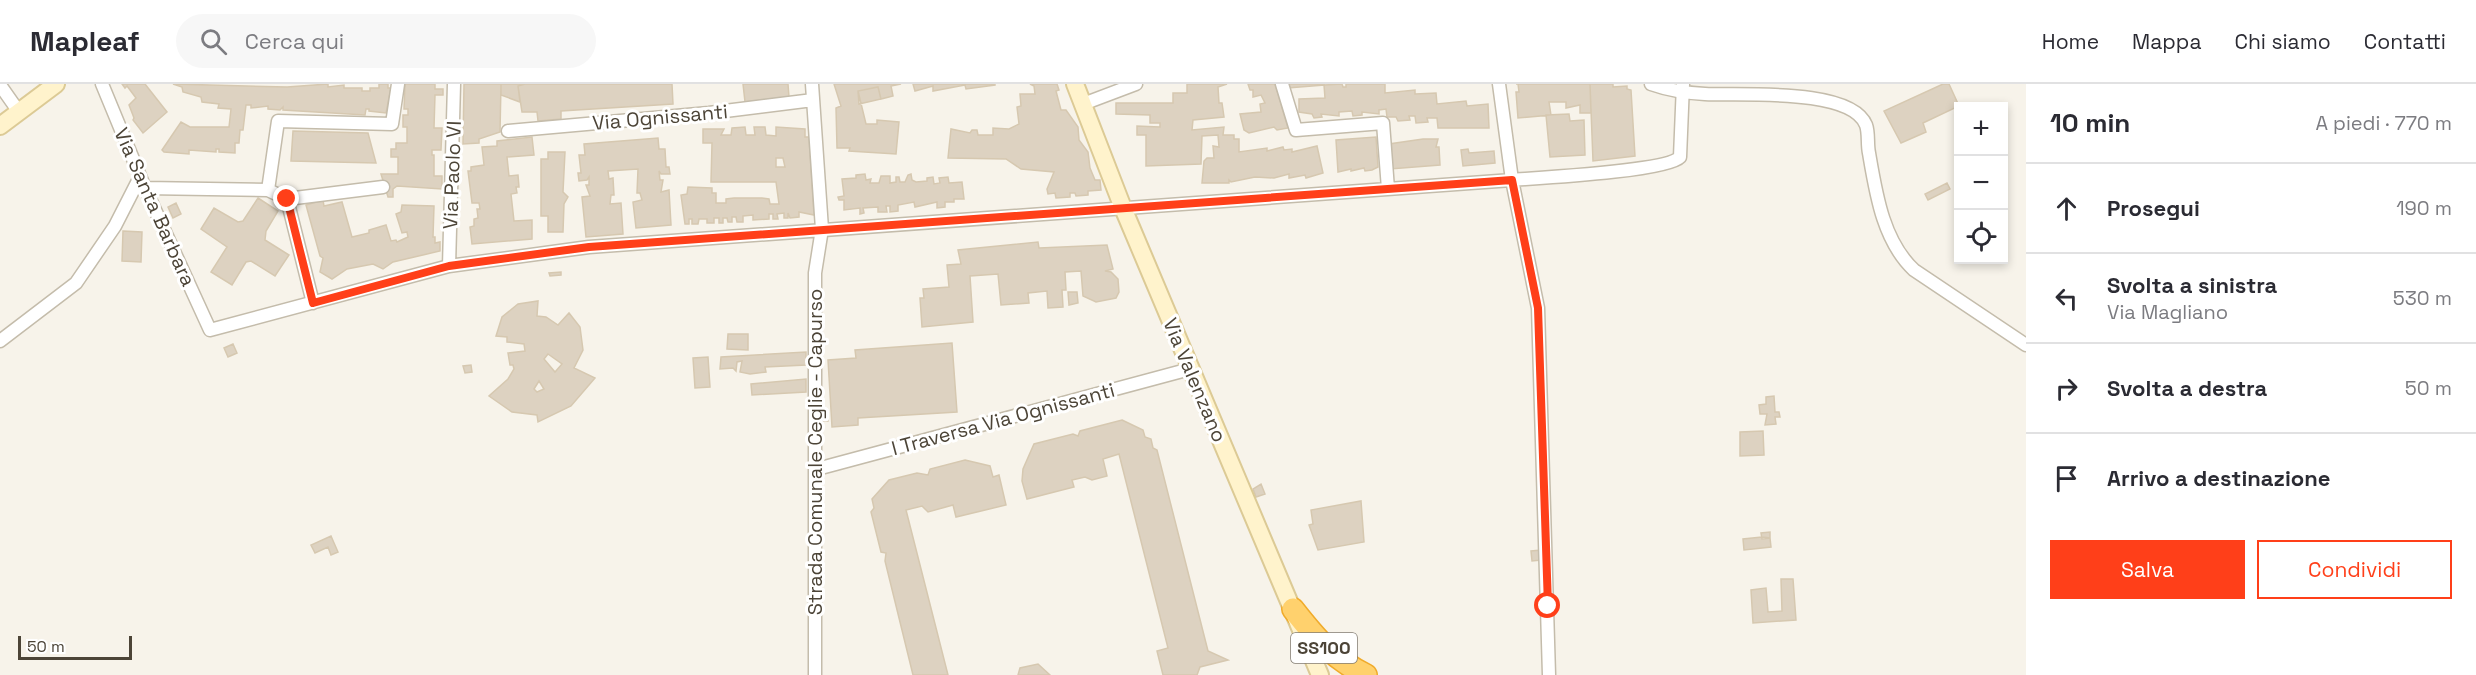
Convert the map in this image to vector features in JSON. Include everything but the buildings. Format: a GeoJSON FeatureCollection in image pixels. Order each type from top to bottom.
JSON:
{"type":"FeatureCollection","features":[{"type":"Feature","properties":{"kind":"highway","name":"SS100"},"geometry":{"type":"LineString","coordinates":[[1293,609],[1321,645],[1344,664],[1366,675]]}},
{"type":"Feature","properties":{"kind":"street"},"geometry":{"type":"LineString","coordinates":[[0,126],[56,84]]}},
{"type":"Feature","properties":{"kind":"street","name":"Via Santa Barbara"},"geometry":{"type":"LineString","coordinates":[[102,84],[143,183],[210,330],[313,303]]}},
{"type":"Feature","properties":{"kind":"street"},"geometry":{"type":"LineString","coordinates":[[268,190],[278,121],[392,124],[398,84]]}},
{"type":"Feature","properties":{"kind":"street","name":"Via Paolo VI"},"geometry":{"type":"LineString","coordinates":[[449,266],[454,84]]}},
{"type":"Feature","properties":{"kind":"street"},"geometry":{"type":"LineString","coordinates":[[812,84],[822,229]]}},
{"type":"Feature","properties":{"kind":"street","name":"Via Valenzano"},"geometry":{"type":"LineString","coordinates":[[1075,84],[1123,208],[1320,675]]}},
{"type":"Feature","properties":{"kind":"street"},"geometry":{"type":"LineString","coordinates":[[1083,104],[1136,84]]}},
{"type":"Feature","properties":{"kind":"street"},"geometry":{"type":"LineString","coordinates":[[1282,84],[1296,130],[1383,123],[1388,189]]}},
{"type":"Feature","properties":{"kind":"street"},"geometry":{"type":"LineString","coordinates":[[1499,84],[1512,180],[1538,308],[1549,675]]}},
{"type":"Feature","properties":{"kind":"street"},"geometry":{"type":"LineString","coordinates":[[1651,84],[1809,98],[1854,111],[1866,124],[1869,152],[1887,228],[1903,260],[1914,270],[2026,345]]}},
{"type":"Feature","properties":{"kind":"street"},"geometry":{"type":"LineString","coordinates":[[0,85],[19,112]]}},
{"type":"Feature","properties":{"kind":"street"},"geometry":{"type":"LineString","coordinates":[[287,199],[313,303],[449,266],[589,247],[1512,180],[1651,167],[1677,161],[1682,145],[1682,88]]}},
{"type":"Feature","properties":{"kind":"street","name":"Via Ognissanti"},"geometry":{"type":"LineString","coordinates":[[508,131],[709,113],[813,100]]}},
{"type":"Feature","properties":{"kind":"street"},"geometry":{"type":"LineString","coordinates":[[0,341],[76,283],[143,183],[268,190],[287,199],[383,187]]}},
{"type":"Feature","properties":{"kind":"street","name":"Strada Comunale Ceglie - Capurso"},"geometry":{"type":"LineString","coordinates":[[815,675],[817,469],[815,273],[822,229]]}},
{"type":"Feature","properties":{"kind":"street","name":"I Traversa Via Ognissanti"},"geometry":{"type":"LineString","coordinates":[[817,469],[1190,369]]}},
{"type":"Feature","properties":{"kind":"route"},"geometry":{"type":"LineString","coordinates":[[287,199],[313,303],[449,266],[589,247],[1512,180],[1538,308],[1548,606]]}}]}
